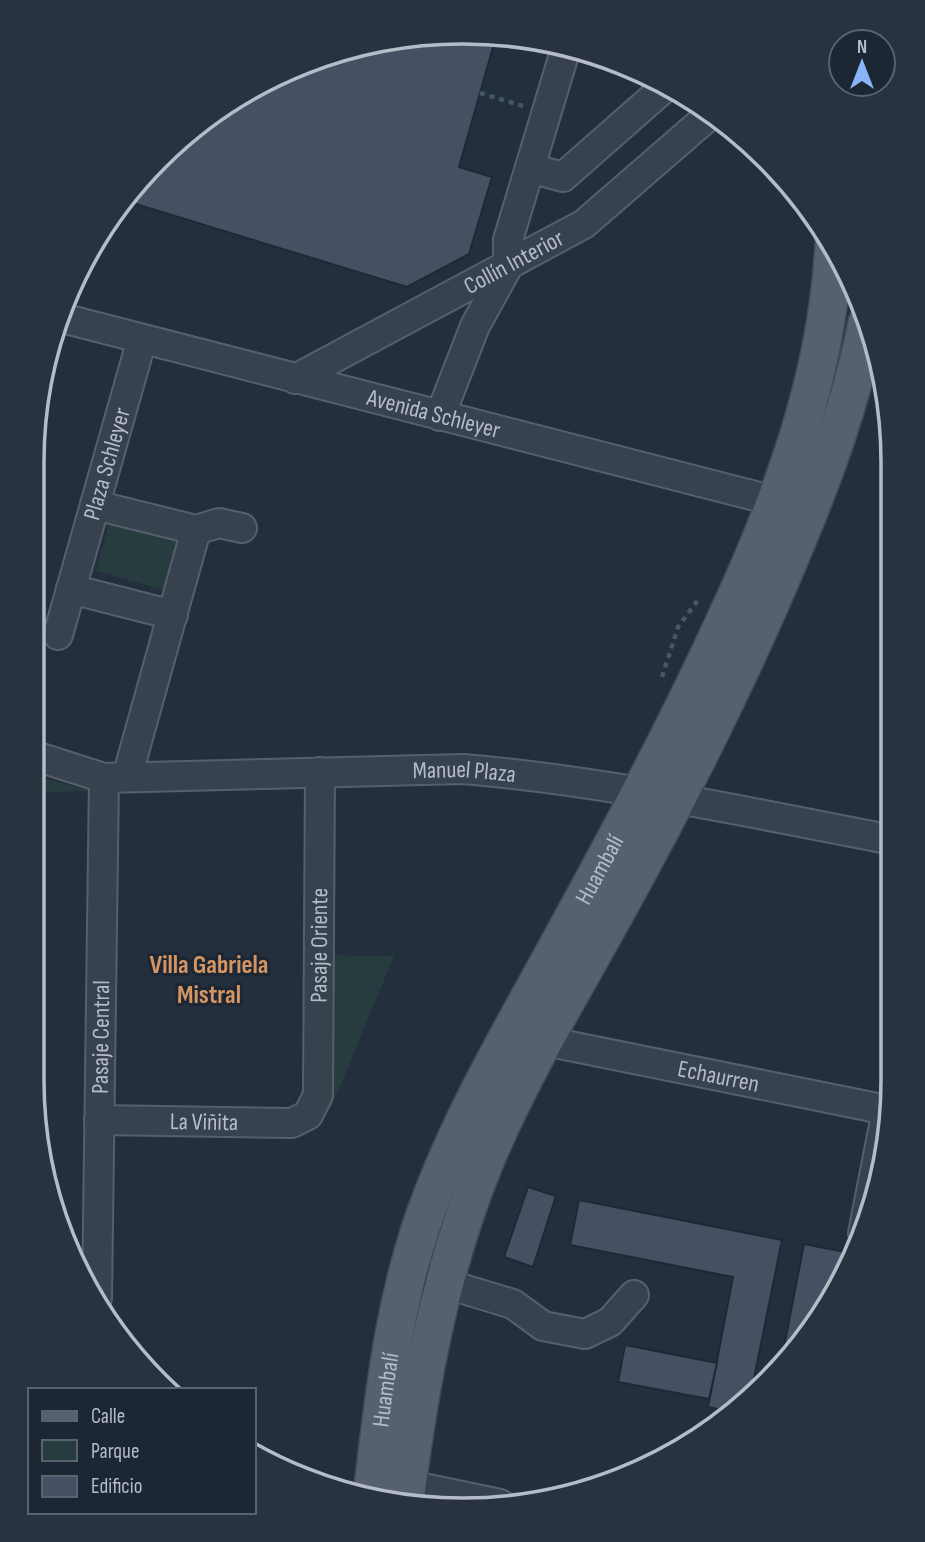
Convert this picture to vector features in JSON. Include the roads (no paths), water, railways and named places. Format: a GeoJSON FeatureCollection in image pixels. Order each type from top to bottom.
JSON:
{"type":"FeatureCollection","features":[{"type":"Feature","properties":{"kind":"main road","name":"Huambalí"},"geometry":{"type":"LineString","coordinates":[[389,1490],[442,1284],[487,1157],[545,1041],[679,798],[750,650],[794,506],[829,307],[832,266]]}},
{"type":"Feature","properties":{"kind":"main road","name":"Huambalí"},"geometry":{"type":"LineString","coordinates":[[389,1490],[407,1272],[433,1193],[465,1121],[642,792],[694,688],[846,413],[863,341]]}},
{"type":"Feature","properties":{"kind":"street"},"geometry":{"type":"LineString","coordinates":[[440,416],[475,326],[508,266],[508,240],[564,56]]}},
{"type":"Feature","properties":{"kind":"street"},"geometry":{"type":"LineString","coordinates":[[530,168],[563,177],[659,93]]}},
{"type":"Feature","properties":{"kind":"street","name":"Collín Interior"},"geometry":{"type":"LineString","coordinates":[[295,379],[584,224],[704,120]]}},
{"type":"Feature","properties":{"kind":"street","name":"Avenida Schleyer"},"geometry":{"type":"LineString","coordinates":[[69,320],[794,506]]}},
{"type":"Feature","properties":{"kind":"street","name":"Plaza Schleyer"},"geometry":{"type":"LineString","coordinates":[[58,635],[142,339]]}},
{"type":"Feature","properties":{"kind":"street"},"geometry":{"type":"LineString","coordinates":[[95,505],[196,530],[219,523],[242,528]]}},
{"type":"Feature","properties":{"kind":"street","name":"Pasaje Central"},"geometry":{"type":"LineString","coordinates":[[97,1284],[99,1119],[116,778],[173,615],[196,530]]}},
{"type":"Feature","properties":{"kind":"street"},"geometry":{"type":"LineString","coordinates":[[71,589],[173,615]]}},
{"type":"Feature","properties":{"kind":"street","name":"Manuel Plaza"},"geometry":{"type":"LineString","coordinates":[[44,758],[116,778],[463,769],[522,774],[679,798],[881,838]]}},
{"type":"Feature","properties":{"kind":"street","name":"Pasaje Oriente"},"geometry":{"type":"LineString","coordinates":[[308,1115],[318,1096],[320,772]]}},
{"type":"Feature","properties":{"kind":"street","name":"Echaurren"},"geometry":{"type":"LineString","coordinates":[[545,1041],[880,1108]]}},
{"type":"Feature","properties":{"kind":"street","name":"La Viñita"},"geometry":{"type":"LineString","coordinates":[[99,1119],[292,1123],[308,1115]]}},
{"type":"Feature","properties":{"kind":"street"},"geometry":{"type":"LineString","coordinates":[[407,1272],[513,1304],[543,1326],[584,1334],[610,1322],[634,1295]]}},
{"type":"Feature","properties":{"kind":"street"},"geometry":{"type":"LineString","coordinates":[[389,1490],[448,1497]]}},
{"type":"Feature","properties":{"kind":"district","name":"Villa Gabriela Mistral"},"geometry":{"type":"Point","coordinates":[209,979]}}]}
